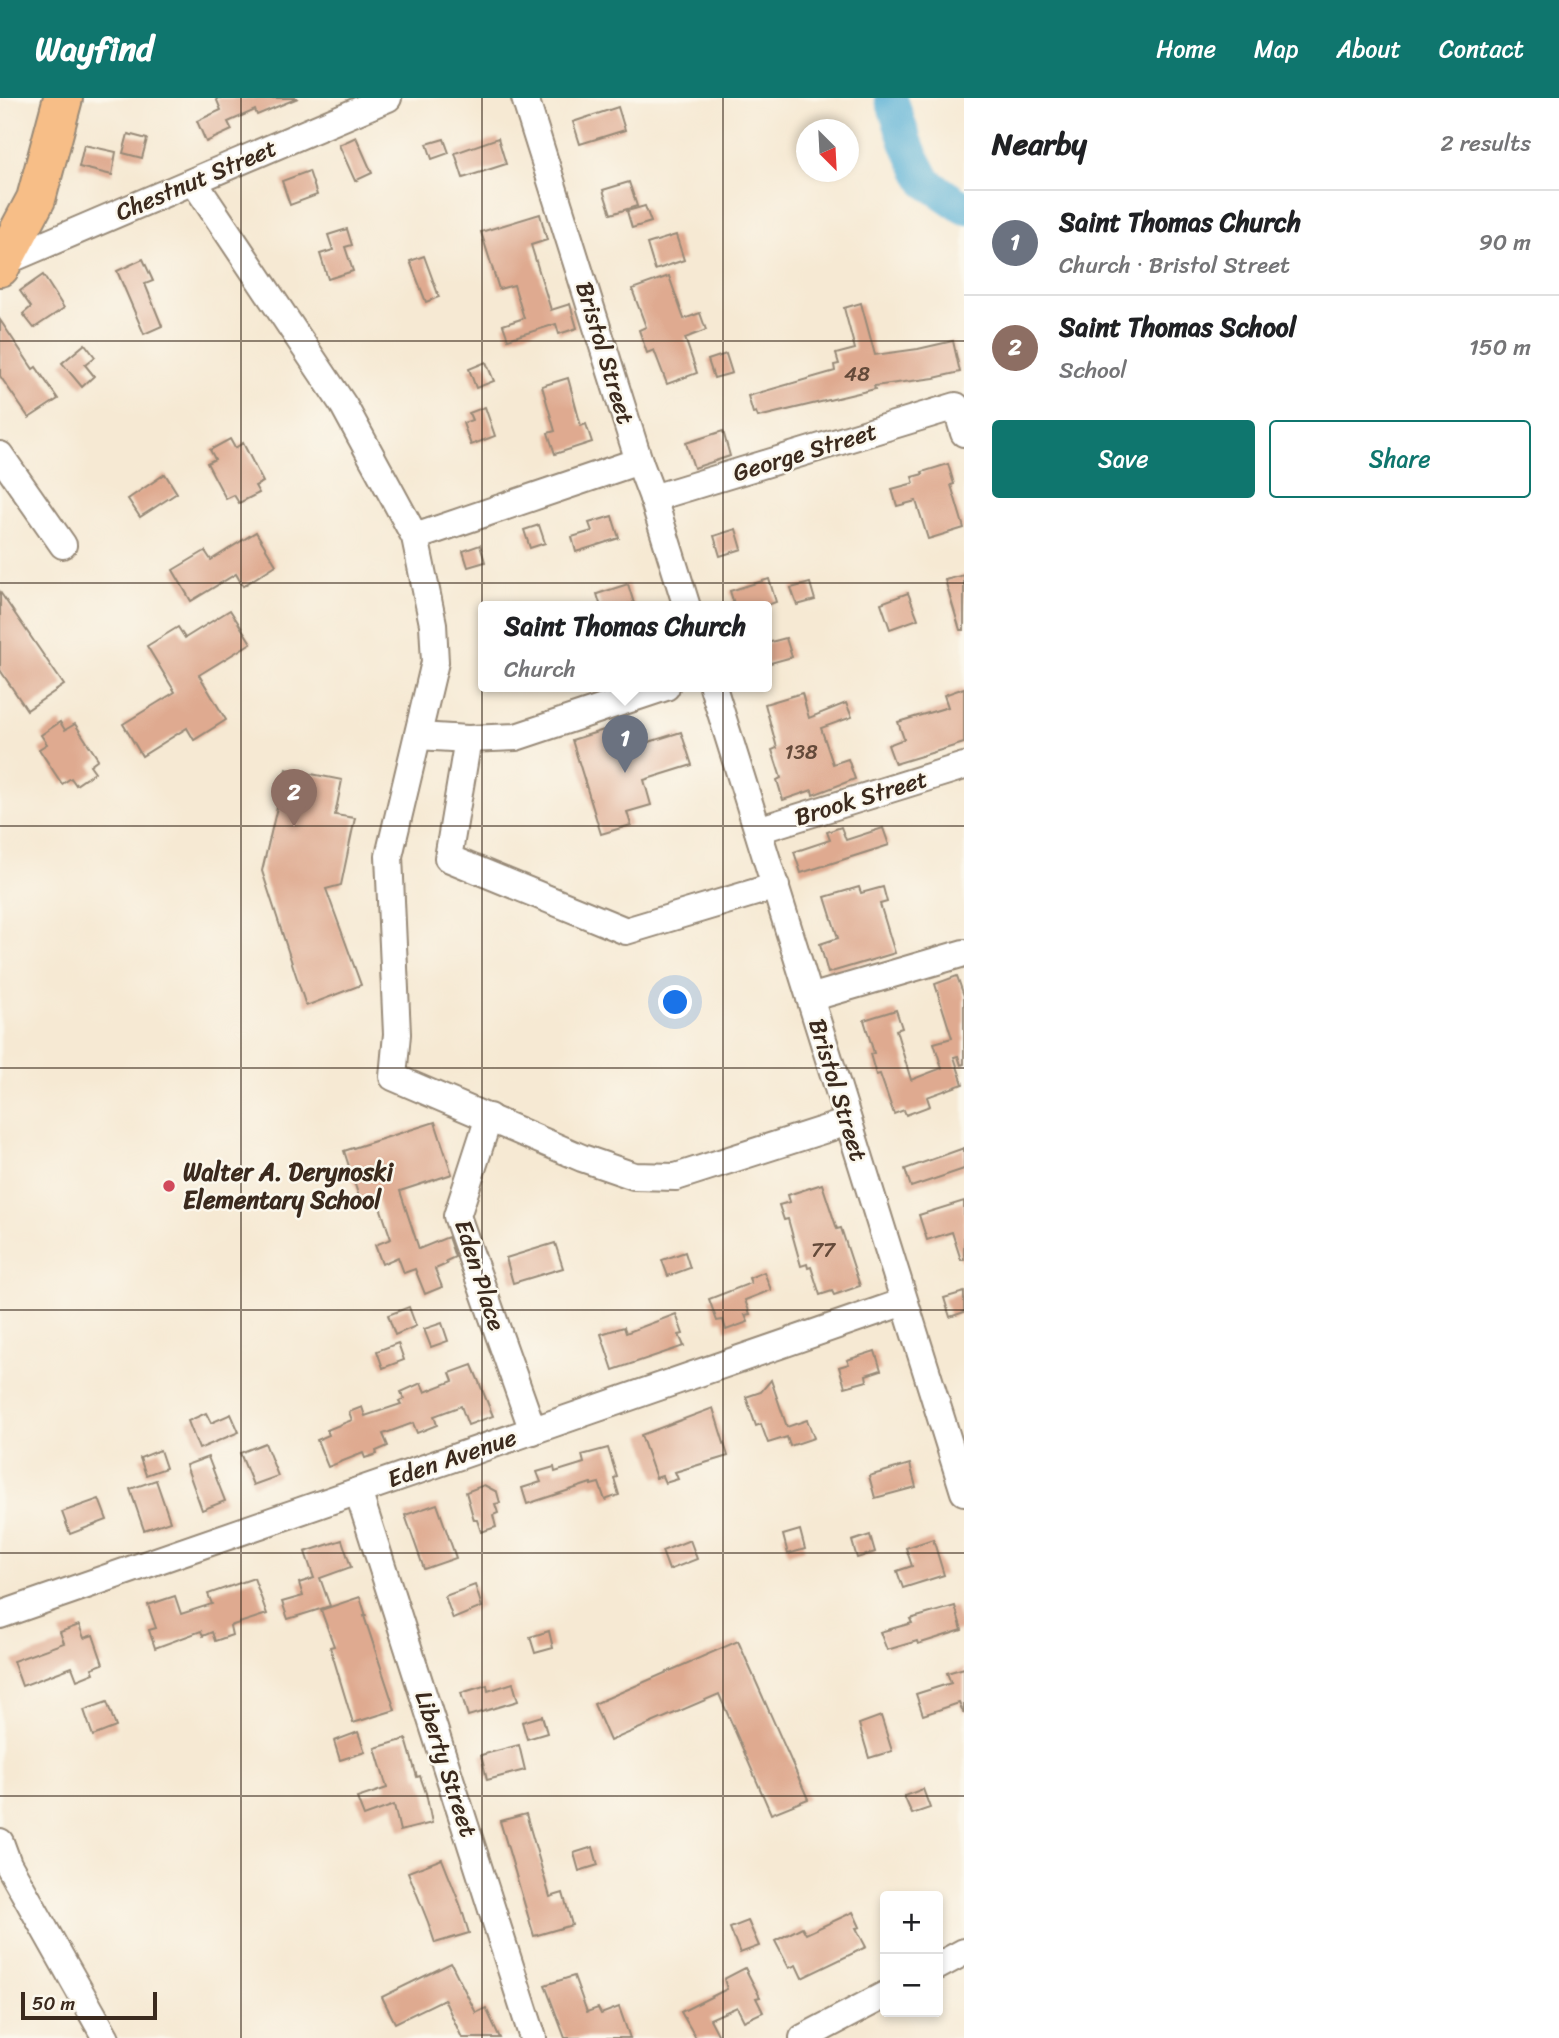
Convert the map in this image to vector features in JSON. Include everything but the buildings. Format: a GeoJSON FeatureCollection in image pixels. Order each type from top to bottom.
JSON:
{"type":"FeatureCollection","features":[{"type":"Feature","properties":{"kind":"highway"},"geometry":{"type":"LineString","coordinates":[[2,265],[36,199],[63,98]]}},
{"type":"Feature","properties":{"kind":"street","name":"Chestnut Street"},"geometry":{"type":"LineString","coordinates":[[2,265],[388,98]]}},
{"type":"Feature","properties":{"kind":"street","name":"Bristol Street"},"geometry":{"type":"LineString","coordinates":[[525,98],[685,601]]}},
{"type":"Feature","properties":{"kind":"street"},"geometry":{"type":"LineString","coordinates":[[194,182],[344,406],[415,537],[433,624],[435,662],[389,856],[397,1034],[393,1077],[582,1158],[634,1176],[676,1177],[848,1122]]}},
{"type":"Feature","properties":{"kind":"street","name":"George Street"},"geometry":{"type":"LineString","coordinates":[[653,498],[956,406],[964,433]]}},
{"type":"Feature","properties":{"kind":"street"},"geometry":{"type":"LineString","coordinates":[[0,455],[63,545]]}},
{"type":"Feature","properties":{"kind":"street"},"geometry":{"type":"LineString","coordinates":[[415,537],[639,461]]}},
{"type":"Feature","properties":{"kind":"street"},"geometry":{"type":"LineString","coordinates":[[418,736],[468,739],[516,737],[651,692]]}},
{"type":"Feature","properties":{"kind":"street","name":"Bristol Street"},"geometry":{"type":"LineString","coordinates":[[715,692],[964,1492]]}},
{"type":"Feature","properties":{"kind":"street"},"geometry":{"type":"LineString","coordinates":[[468,739],[448,858],[626,931],[776,886]]}},
{"type":"Feature","properties":{"kind":"street","name":"Brook Street"},"geometry":{"type":"LineString","coordinates":[[758,830],[964,766]]}},
{"type":"Feature","properties":{"kind":"street"},"geometry":{"type":"LineString","coordinates":[[810,998],[964,954]]}},
{"type":"Feature","properties":{"kind":"street","name":"Eden Place"},"geometry":{"type":"LineString","coordinates":[[489,1117],[457,1216],[533,1431]]}},
{"type":"Feature","properties":{"kind":"street","name":"Eden Avenue"},"geometry":{"type":"LineString","coordinates":[[0,1615],[904,1302]]}},
{"type":"Feature","properties":{"kind":"street","name":"Liberty Street"},"geometry":{"type":"LineString","coordinates":[[358,1491],[533,2038]]}},
{"type":"Feature","properties":{"kind":"street"},"geometry":{"type":"LineString","coordinates":[[0,1842],[8,1864],[106,2038]]}},
{"type":"Feature","properties":{"kind":"street"},"geometry":{"type":"LineString","coordinates":[[943,1963],[964,1952]]}},
{"type":"Feature","properties":{"kind":"street"},"geometry":{"type":"LineString","coordinates":[[821,2034],[880,1998]]}},
{"type":"Feature","properties":{"kind":"waterway"},"geometry":{"type":"LineString","coordinates":[[891,98],[906,143],[926,182],[964,208]]}},
{"type":"Feature","properties":{"kind":"place","name":"Saint Thomas Church"},"geometry":{"type":"Point","coordinates":[625,773]}},
{"type":"Feature","properties":{"kind":"place","name":"Saint Thomas School"},"geometry":{"type":"Point","coordinates":[294,827]}},
{"type":"Feature","properties":{"kind":"place","name":"Walter A. Derynoski Elementary School"},"geometry":{"type":"Point","coordinates":[169,1186]}}]}
